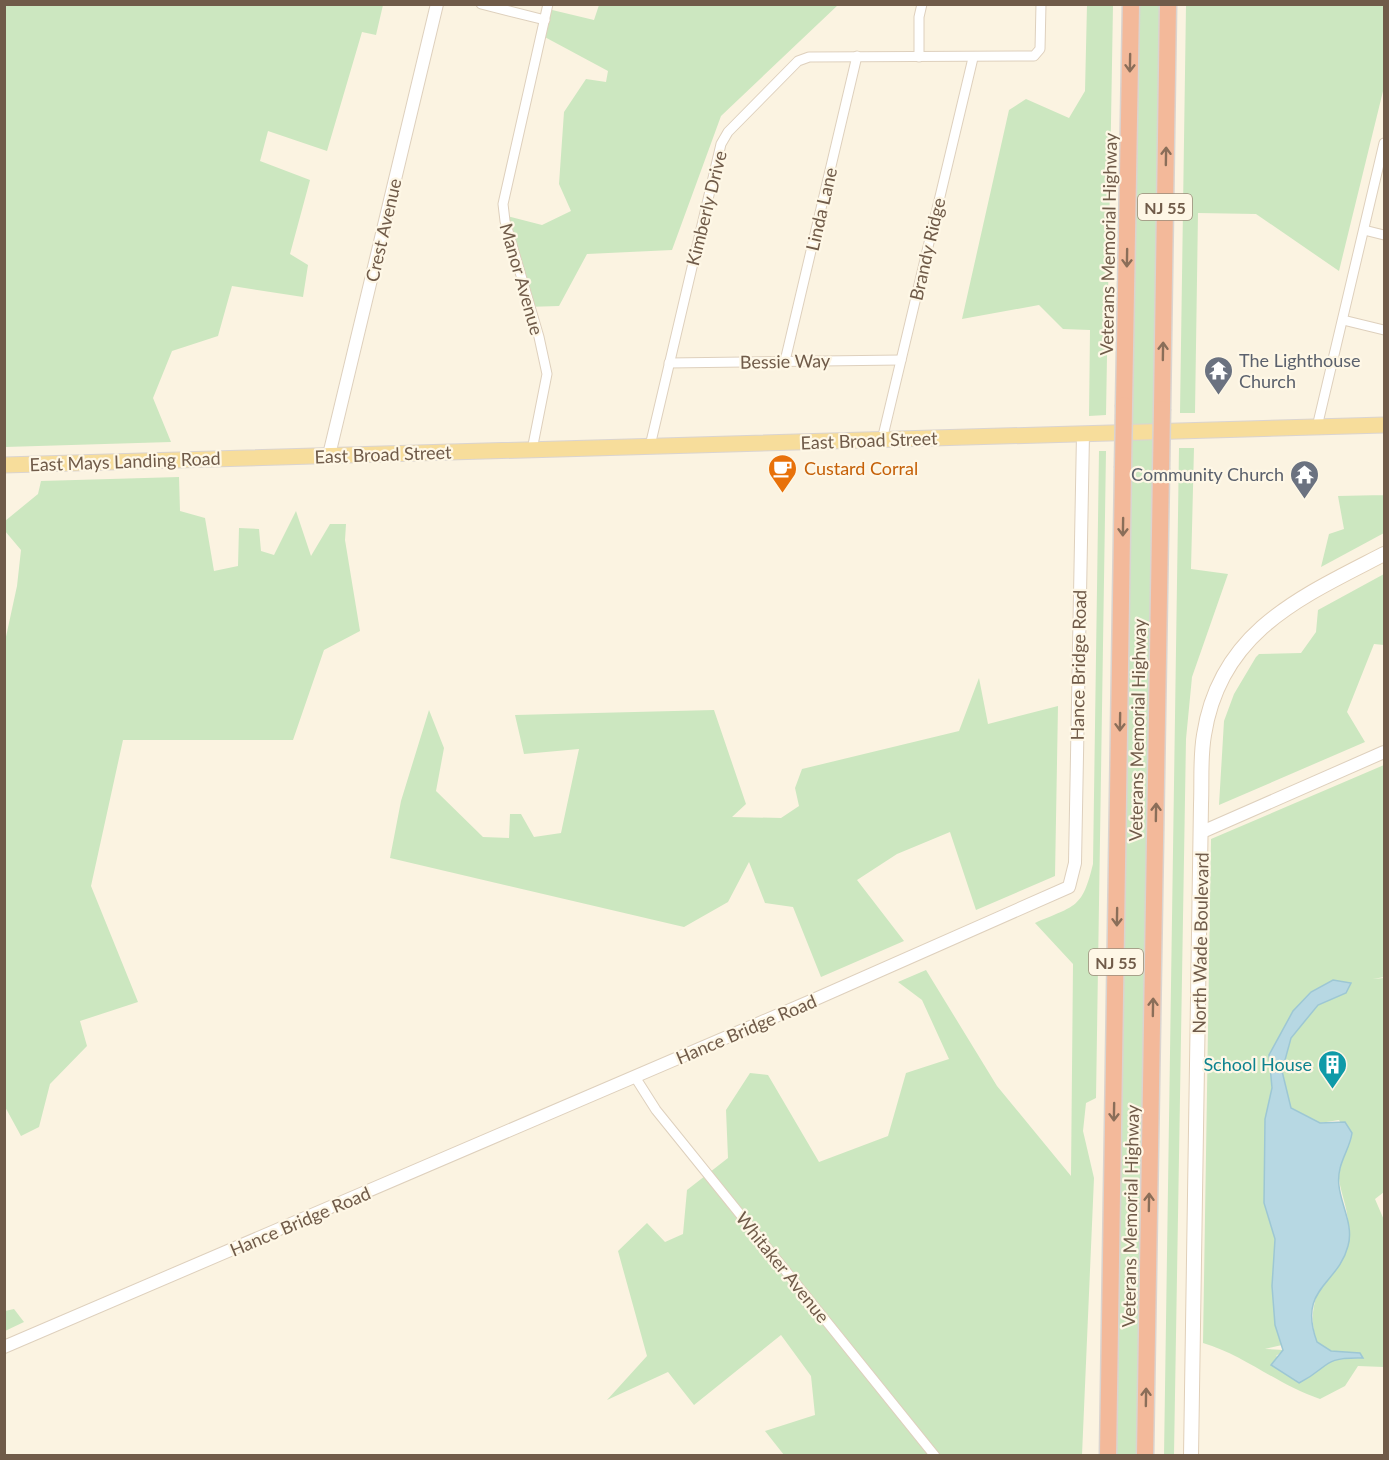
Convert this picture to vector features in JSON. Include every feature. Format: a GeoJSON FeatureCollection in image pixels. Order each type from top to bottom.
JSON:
{"type":"FeatureCollection","features":[{"type":"Feature","properties":{"kind":"highway","name":"Veterans Memorial Highway"},"geometry":{"type":"LineString","coordinates":[[1108,1455],[1131,4]]}},
{"type":"Feature","properties":{"kind":"highway","name":"Veterans Memorial Highway"},"geometry":{"type":"LineString","coordinates":[[1145,1455],[1168,4]]}},
{"type":"Feature","properties":{"kind":"main road","name":"East Broad Street"},"geometry":{"type":"LineString","coordinates":[[245,458],[1384,425]]}},
{"type":"Feature","properties":{"kind":"main road","name":"East Mays Landing Road"},"geometry":{"type":"LineString","coordinates":[[4,465],[245,458]]}},
{"type":"Feature","properties":{"kind":"main road","name":"North Wade Boulevard"},"geometry":{"type":"LineString","coordinates":[[1191,1455],[1204,733],[1213,696],[1237,653],[1256,631],[1279,611],[1384,554]]}},
{"type":"Feature","properties":{"kind":"street","name":"Crest Avenue"},"geometry":{"type":"LineString","coordinates":[[329,455],[437,4]]}},
{"type":"Feature","properties":{"kind":"street"},"geometry":{"type":"LineString","coordinates":[[481,4],[545,20]]}},
{"type":"Feature","properties":{"kind":"street","name":"Manor Avenue"},"geometry":{"type":"LineString","coordinates":[[532,450],[547,374],[539,337],[505,222],[503,204],[548,4]]}},
{"type":"Feature","properties":{"kind":"street"},"geometry":{"type":"LineString","coordinates":[[919,57],[919,17],[922,4]]}},
{"type":"Feature","properties":{"kind":"street","name":"Kimberly Drive"},"geometry":{"type":"LineString","coordinates":[[650,446],[721,144],[728,132],[798,61],[809,57],[1023,58],[1034,56],[1040,49],[1041,4]]}},
{"type":"Feature","properties":{"kind":"street","name":"Linda Lane"},"geometry":{"type":"LineString","coordinates":[[785,362],[857,56]]}},
{"type":"Feature","properties":{"kind":"street","name":"Brandy Ridge"},"geometry":{"type":"LineString","coordinates":[[882,440],[973,58]]}},
{"type":"Feature","properties":{"kind":"street"},"geometry":{"type":"LineString","coordinates":[[1317,427],[1384,146]]}},
{"type":"Feature","properties":{"kind":"street"},"geometry":{"type":"LineString","coordinates":[[1364,230],[1384,235]]}},
{"type":"Feature","properties":{"kind":"street"},"geometry":{"type":"LineString","coordinates":[[1343,320],[1384,330]]}},
{"type":"Feature","properties":{"kind":"street","name":"Bessie Way"},"geometry":{"type":"LineString","coordinates":[[669,363],[901,360]]}},
{"type":"Feature","properties":{"kind":"street","name":"Hance Bridge Road"},"geometry":{"type":"LineString","coordinates":[[4,1347],[635,1077],[1069,887],[1075,863],[1083,434]]}},
{"type":"Feature","properties":{"kind":"street"},"geometry":{"type":"LineString","coordinates":[[1202,832],[1384,752]]}},
{"type":"Feature","properties":{"kind":"street","name":"Whitaker Avenue"},"geometry":{"type":"LineString","coordinates":[[635,1077],[656,1110],[934,1455]]}},
{"type":"Feature","properties":{"kind":"green space"},"geometry":{"type":"Polygon","coordinates":[[[4,5],[383,5],[376,35],[362,32],[327,151],[268,131],[260,161],[310,180],[290,254],[308,265],[303,297],[232,286],[218,336],[172,351],[153,398],[171,442],[5,447],[4,5]]]}},
{"type":"Feature","properties":{"kind":"green space"},"geometry":{"type":"Polygon","coordinates":[[[599,5],[838,5],[721,116],[672,250],[587,254],[559,306],[526,307],[503,215],[542,225],[571,211],[559,184],[564,112],[586,79],[606,82],[608,71],[541,35],[548,9],[594,20],[599,5]]]}},
{"type":"Feature","properties":{"kind":"green space"},"geometry":{"type":"Polygon","coordinates":[[[1087,5],[1113,5],[1106,415],[1089,416],[1090,330],[1063,329],[1039,305],[962,319],[1009,110],[1026,99],[1069,118],[1085,91],[1087,5]]]}},
{"type":"Feature","properties":{"kind":"green space"},"geometry":{"type":"Polygon","coordinates":[[[1135,5],[1164,5],[1155,424],[1130,425],[1135,5]]]}},
{"type":"Feature","properties":{"kind":"green space"},"geometry":{"type":"Polygon","coordinates":[[[1186,5],[1384,5],[1384,87],[1339,271],[1256,214],[1198,213],[1195,413],[1180,413],[1186,5]]]}},
{"type":"Feature","properties":{"kind":"green space"},"geometry":{"type":"Polygon","coordinates":[[[1155,437],[1140,1455],[1114,1456],[1129,439],[1155,437]]]}},
{"type":"Feature","properties":{"kind":"green space"},"geometry":{"type":"Polygon","coordinates":[[[1179,448],[1194,448],[1191,569],[1228,574],[1192,677],[1186,739],[1174,1455],[1164,1456],[1179,448]]]}},
{"type":"Feature","properties":{"kind":"green space"},"geometry":{"type":"Polygon","coordinates":[[[1099,451],[1106,451],[1096,1098],[1086,1103],[1083,1131],[1094,1178],[1082,1455],[784,1455],[765,1431],[815,1415],[811,1376],[781,1335],[694,1405],[668,1372],[607,1400],[647,1356],[618,1251],[647,1223],[665,1242],[683,1234],[687,1190],[728,1158],[726,1110],[750,1073],[768,1075],[819,1162],[888,1136],[906,1073],[949,1059],[922,1000],[898,982],[926,970],[997,1086],[1071,1176],[1073,964],[1035,923],[1060,913],[1081,898],[1093,864],[1099,451]]]}},
{"type":"Feature","properties":{"kind":"green space"},"geometry":{"type":"Polygon","coordinates":[[[179,477],[180,511],[205,518],[214,571],[238,566],[239,528],[259,529],[261,551],[274,555],[296,511],[311,556],[330,524],[346,524],[345,540],[360,631],[324,650],[293,740],[123,740],[91,886],[138,1002],[80,1021],[87,1046],[50,1084],[39,1127],[21,1136],[4,1105],[4,646],[17,586],[21,550],[5,531],[5,521],[38,494],[41,481],[179,477]]]}},
{"type":"Feature","properties":{"kind":"green space"},"geometry":{"type":"Polygon","coordinates":[[[1384,495],[1384,533],[1321,567],[1329,534],[1344,529],[1338,496],[1384,495]]]}},
{"type":"Feature","properties":{"kind":"green space"},"geometry":{"type":"Polygon","coordinates":[[[1384,574],[1384,645],[1374,644],[1347,712],[1365,742],[1219,805],[1224,721],[1234,694],[1256,657],[1259,654],[1301,653],[1316,632],[1318,610],[1384,574]]]}},
{"type":"Feature","properties":{"kind":"green space"},"geometry":{"type":"Polygon","coordinates":[[[979,678],[988,724],[1058,706],[1055,876],[976,910],[950,832],[897,854],[857,880],[904,941],[821,977],[793,907],[765,903],[749,862],[728,902],[684,927],[390,858],[401,801],[429,710],[444,748],[436,791],[483,837],[509,838],[510,814],[521,814],[534,837],[561,833],[579,749],[524,754],[515,715],[714,710],[746,804],[732,817],[781,818],[799,806],[795,788],[802,769],[959,731],[979,678]]]}},
{"type":"Feature","properties":{"kind":"green space"},"geometry":{"type":"Polygon","coordinates":[[[1384,765],[1384,977],[1373,979],[1384,978],[1384,1192],[1375,1199],[1384,1220],[1384,1367],[1358,1366],[1345,1386],[1320,1399],[1290,1386],[1233,1355],[1203,1343],[1211,839],[1384,765]],[[1311,992],[1293,1012],[1269,1055],[1272,1088],[1265,1119],[1265,1142],[1275,1239],[1272,1286],[1275,1325],[1282,1345],[1265,1349],[1284,1350],[1276,1356],[1310,1377],[1329,1360],[1362,1358],[1360,1353],[1331,1351],[1317,1342],[1313,1316],[1314,1304],[1322,1282],[1348,1227],[1339,1173],[1343,1152],[1351,1140],[1339,1120],[1320,1123],[1291,1108],[1282,1071],[1291,1038],[1318,1005],[1346,993],[1311,992]]]}},
{"type":"Feature","properties":{"kind":"green space"},"geometry":{"type":"Polygon","coordinates":[[[14,1309],[24,1322],[5,1331],[5,1311],[14,1309]]]}},
{"type":"Feature","properties":{"kind":"water"},"geometry":{"type":"Polygon","coordinates":[[[1333,980],[1351,983],[1346,993],[1318,1005],[1291,1038],[1282,1071],[1291,1108],[1320,1123],[1345,1122],[1352,1133],[1339,1171],[1340,1193],[1349,1231],[1348,1246],[1343,1259],[1315,1298],[1312,1324],[1317,1342],[1331,1351],[1360,1353],[1363,1358],[1332,1361],[1299,1383],[1271,1365],[1283,1350],[1275,1325],[1272,1286],[1275,1239],[1264,1203],[1265,1119],[1272,1088],[1269,1055],[1293,1011],[1311,992],[1333,980]]]}},
{"type":"Feature","properties":{"kind":"place","name":"The Lighthouse Church"},"geometry":{"type":"Point","coordinates":[1218,396]}},
{"type":"Feature","properties":{"kind":"place","name":"Custard Corral"},"geometry":{"type":"Point","coordinates":[783,494]}},
{"type":"Feature","properties":{"kind":"place","name":"Community Church"},"geometry":{"type":"Point","coordinates":[1305,500]}},
{"type":"Feature","properties":{"kind":"place","name":"School House"},"geometry":{"type":"Point","coordinates":[1333,1090]}}]}
